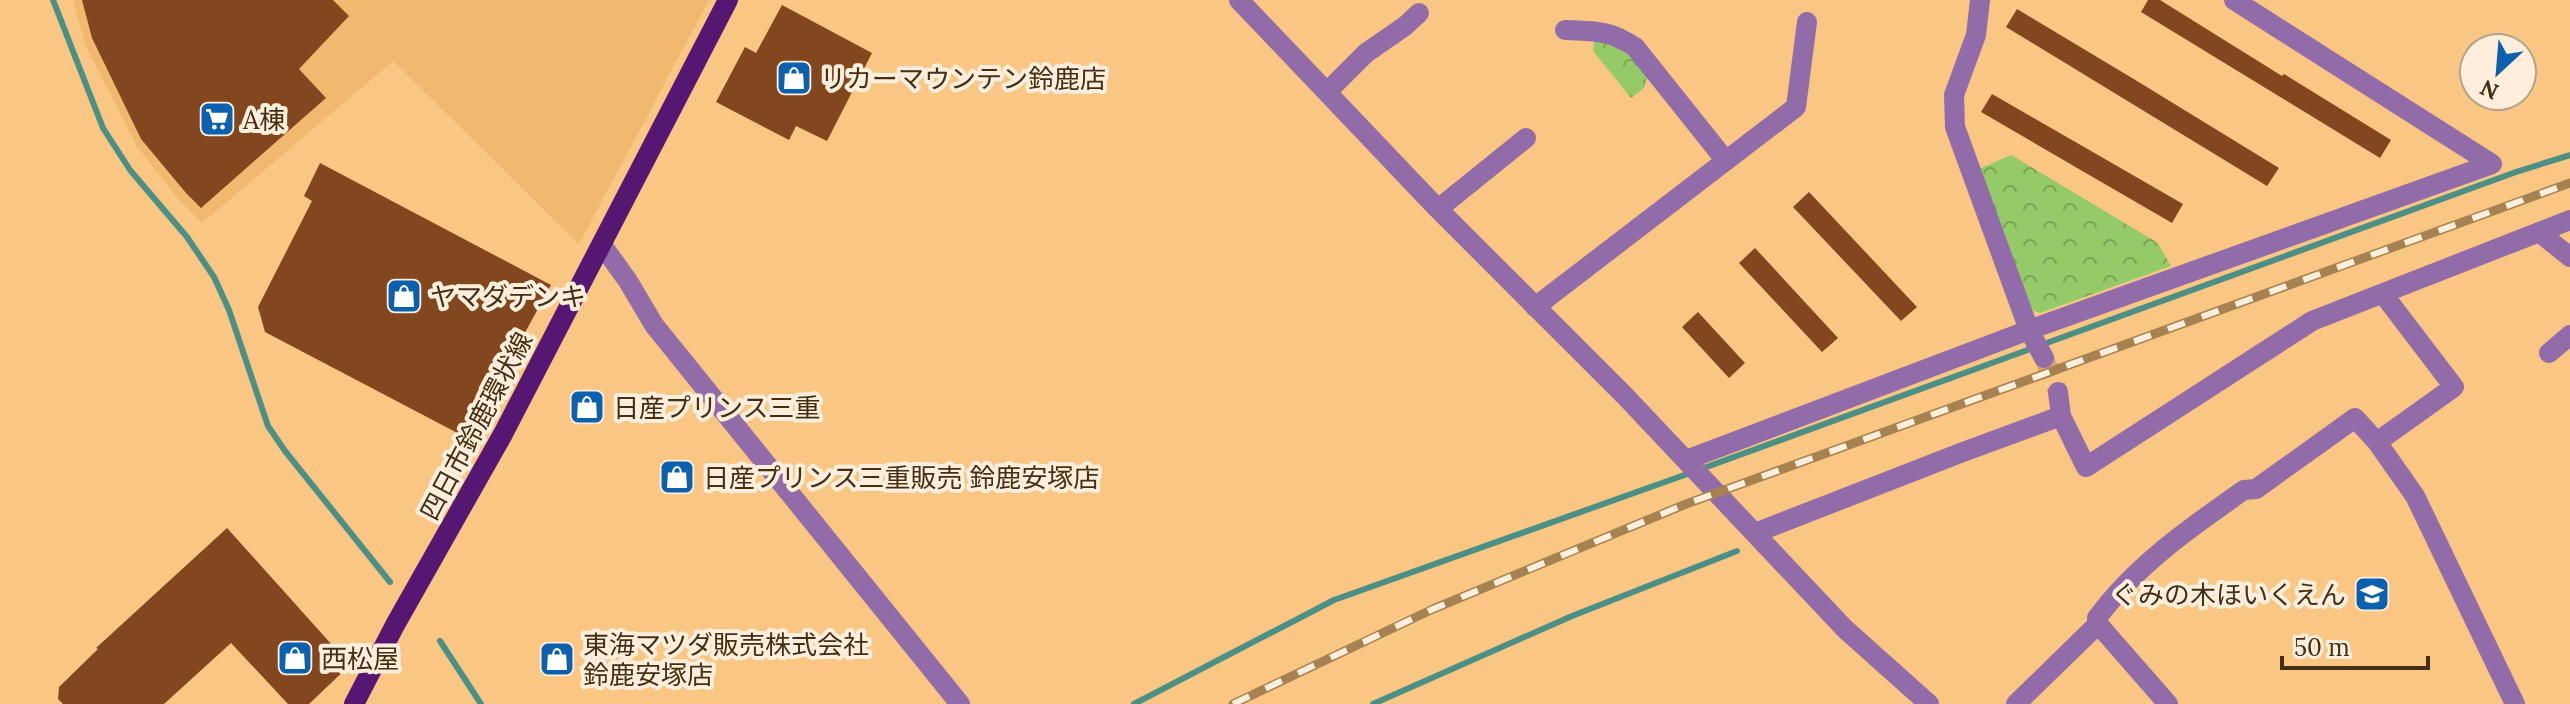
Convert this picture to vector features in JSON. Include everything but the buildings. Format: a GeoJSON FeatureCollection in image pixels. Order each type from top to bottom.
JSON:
{"type":"FeatureCollection","features":[{"type":"Feature","properties":{"kind":"main road","name":"四日市鈴鹿環状線"},"geometry":{"type":"LineString","coordinates":[[354,704],[503,434],[728,0]]}},
{"type":"Feature","properties":{"kind":"street"},"geometry":{"type":"LineString","coordinates":[[1980,0],[1976,35],[1954,95],[1955,127],[2037,345]]}},
{"type":"Feature","properties":{"kind":"street"},"geometry":{"type":"LineString","coordinates":[[1693,467],[2037,345],[2492,164],[2234,0]]}},
{"type":"Feature","properties":{"kind":"street"},"geometry":{"type":"LineString","coordinates":[[1249,3],[1327,92],[1438,209],[1693,467],[1845,629],[1929,704]]}},
{"type":"Feature","properties":{"kind":"street"},"geometry":{"type":"LineString","coordinates":[[1327,92],[1366,53],[1419,13]]}},
{"type":"Feature","properties":{"kind":"street"},"geometry":{"type":"LineString","coordinates":[[1535,307],[1796,107],[1807,22]]}},
{"type":"Feature","properties":{"kind":"street"},"geometry":{"type":"LineString","coordinates":[[1565,30],[1600,31],[1618,36],[1635,47],[1726,161]]}},
{"type":"Feature","properties":{"kind":"street"},"geometry":{"type":"LineString","coordinates":[[1438,209],[1526,138]]}},
{"type":"Feature","properties":{"kind":"street"},"geometry":{"type":"LineString","coordinates":[[2058,392],[2061,416],[2086,467],[2312,321],[2570,220]]}},
{"type":"Feature","properties":{"kind":"street"},"geometry":{"type":"LineString","coordinates":[[2539,232],[2570,257]]}},
{"type":"Feature","properties":{"kind":"street"},"geometry":{"type":"LineString","coordinates":[[602,245],[654,325],[960,704]]}},
{"type":"Feature","properties":{"kind":"street"},"geometry":{"type":"LineString","coordinates":[[2377,442],[2454,387],[2383,294]]}},
{"type":"Feature","properties":{"kind":"street"},"geometry":{"type":"LineString","coordinates":[[2549,353],[2570,335]]}},
{"type":"Feature","properties":{"kind":"street"},"geometry":{"type":"LineString","coordinates":[[1755,533],[2061,416]]}},
{"type":"Feature","properties":{"kind":"street"},"geometry":{"type":"LineString","coordinates":[[2168,704],[2098,624],[2097,618],[2106,605],[2175,538],[2244,490],[2256,489],[2355,418],[2377,442],[2415,496],[2515,704]]}},
{"type":"Feature","properties":{"kind":"street"},"geometry":{"type":"LineString","coordinates":[[2016,704],[2098,624]]}},
{"type":"Feature","properties":{"kind":"shaded area"},"geometry":{"type":"Polygon","coordinates":[[[73,0],[709,0],[579,244],[393,61],[202,223],[179,200],[136,145],[85,44],[73,0]]]}},
{"type":"Feature","properties":{"kind":"green space"},"geometry":{"type":"Polygon","coordinates":[[[1594,40],[1618,48],[1630,57],[1647,77],[1644,88],[1631,98],[1593,51],[1594,40]]]}},
{"type":"Feature","properties":{"kind":"green space"},"geometry":{"type":"Polygon","coordinates":[[[2011,155],[2158,243],[2171,266],[2040,313],[2032,310],[1979,171],[2011,155]]]}},
{"type":"Feature","properties":{"kind":"waterway"},"geometry":{"type":"LineString","coordinates":[[53,0],[103,128],[130,170],[187,237],[214,277],[229,310],[268,426],[390,582]]}},
{"type":"Feature","properties":{"kind":"waterway"},"geometry":{"type":"LineString","coordinates":[[1701,469],[2570,155]]}},
{"type":"Feature","properties":{"kind":"waterway"},"geometry":{"type":"LineString","coordinates":[[1134,704],[1334,600],[1690,473]]}},
{"type":"Feature","properties":{"kind":"waterway"},"geometry":{"type":"LineString","coordinates":[[1373,704],[1572,616],[1737,551]]}},
{"type":"Feature","properties":{"kind":"waterway"},"geometry":{"type":"LineString","coordinates":[[440,641],[481,704]]}},
{"type":"Feature","properties":{"kind":"tunnel"},"geometry":{"type":"LineString","coordinates":[[2044,358],[2058,392]]}},
{"type":"Feature","properties":{"kind":"railway"},"geometry":{"type":"LineString","coordinates":[[1233,704],[1433,609],[1686,504],[2570,183]]}},
{"type":"Feature","properties":{"kind":"place","name":"リカーマウンテン鈴鹿店"},"geometry":{"type":"Point","coordinates":[794,78]}},
{"type":"Feature","properties":{"kind":"place","name":"A棟"},"geometry":{"type":"Point","coordinates":[217,119]}},
{"type":"Feature","properties":{"kind":"place","name":"ヤマダデンキ"},"geometry":{"type":"Point","coordinates":[404,296]}},
{"type":"Feature","properties":{"kind":"place","name":"日産プリンス三重"},"geometry":{"type":"Point","coordinates":[587,407]}},
{"type":"Feature","properties":{"kind":"place","name":"日産プリンス三重販売 鈴鹿安塚店"},"geometry":{"type":"Point","coordinates":[677,477]}},
{"type":"Feature","properties":{"kind":"place","name":"ぐみの木ほいくえん"},"geometry":{"type":"Point","coordinates":[2372,594]}},
{"type":"Feature","properties":{"kind":"place","name":"西松屋"},"geometry":{"type":"Point","coordinates":[295,658]}},
{"type":"Feature","properties":{"kind":"place","name":"東海マツダ販売株式会社 鈴鹿安塚店"},"geometry":{"type":"Point","coordinates":[557,659]}}]}
